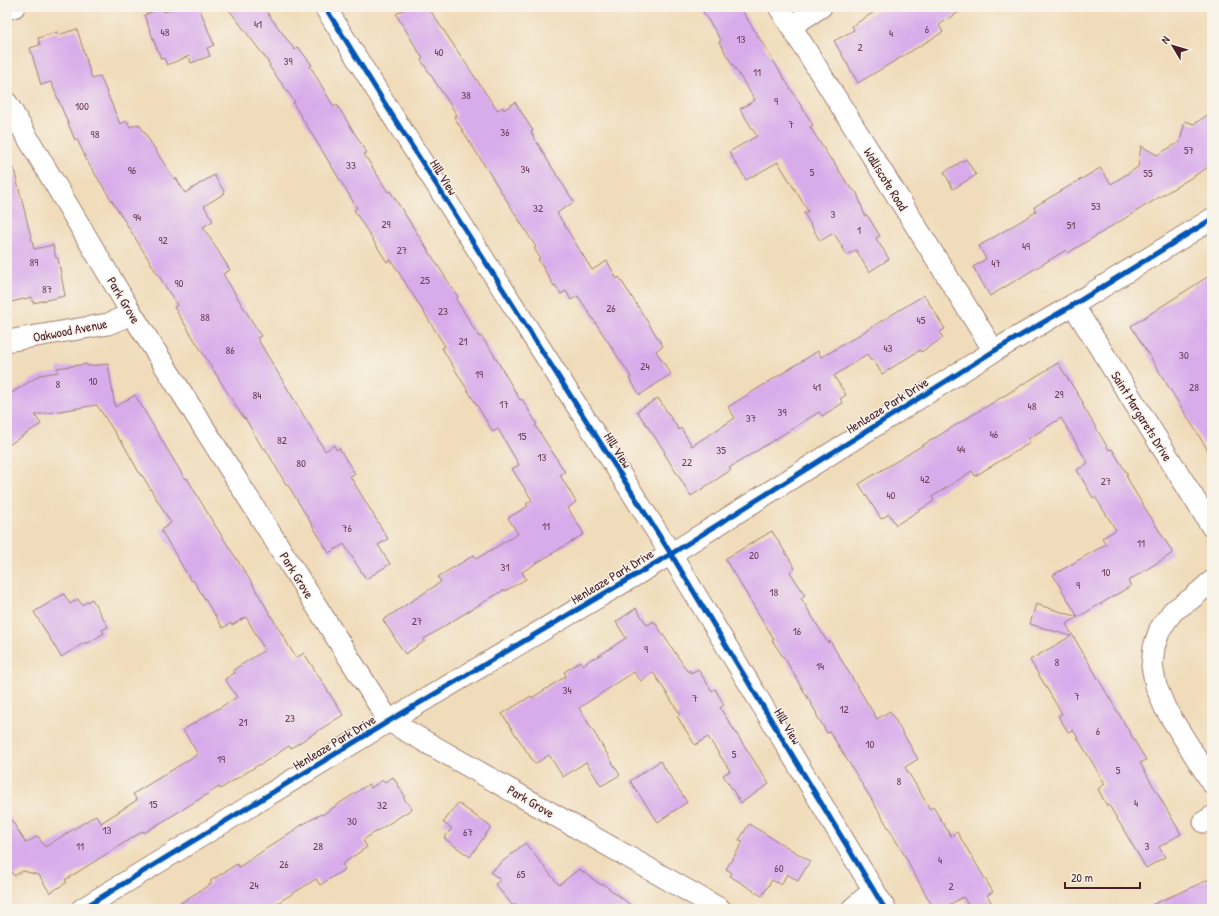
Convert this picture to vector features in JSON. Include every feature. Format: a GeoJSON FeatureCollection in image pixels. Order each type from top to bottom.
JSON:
{"type":"FeatureCollection","features":[{"type":"Feature","properties":{"kind":"street"},"geometry":{"type":"LineString","coordinates":[[7,9],[14,7]]}},
{"type":"Feature","properties":{"kind":"street","name":"Hill View"},"geometry":{"type":"LineString","coordinates":[[325,7],[671,554],[885,909]]}},
{"type":"Feature","properties":{"kind":"street","name":"Walliscote Road"},"geometry":{"type":"LineString","coordinates":[[780,7],[994,351]]}},
{"type":"Feature","properties":{"kind":"street"},"geometry":{"type":"LineString","coordinates":[[791,26],[821,7]]}},
{"type":"Feature","properties":{"kind":"street","name":"Park Grove"},"geometry":{"type":"LineString","coordinates":[[7,103],[132,314],[389,721],[720,909]]}},
{"type":"Feature","properties":{"kind":"street","name":"Henleaze Park Drive"},"geometry":{"type":"LineString","coordinates":[[82,909],[389,721],[671,554],[994,351],[1073,305],[1212,219]]}},
{"type":"Feature","properties":{"kind":"street","name":"Saint Margarets Drive"},"geometry":{"type":"LineString","coordinates":[[1073,305],[1212,527]]}},
{"type":"Feature","properties":{"kind":"street","name":"Oakwood Avenue"},"geometry":{"type":"LineString","coordinates":[[7,341],[108,324],[132,314]]}},
{"type":"Feature","properties":{"kind":"street"},"geometry":{"type":"LineString","coordinates":[[1212,581],[1191,599],[1173,611],[1160,630],[1154,647],[1152,666],[1156,686],[1165,708],[1212,783]]}},
{"type":"Feature","properties":{"kind":"street"},"geometry":{"type":"LineString","coordinates":[[852,909],[874,890]]}},
{"type":"Feature","properties":{"kind":"building"},"geometry":{"type":"Polygon","coordinates":[[[177,7],[199,7],[214,45],[207,48],[210,56],[191,63],[189,56],[167,65],[164,58],[161,59],[144,15],[162,8],[164,12],[177,7]]]}},
{"type":"Feature","properties":{"kind":"building"},"geometry":{"type":"Polygon","coordinates":[[[227,7],[263,7],[295,50],[298,47],[312,65],[310,66],[334,107],[337,105],[367,153],[364,154],[388,192],[390,191],[458,297],[456,299],[479,337],[481,336],[491,350],[520,400],[522,399],[537,424],[535,425],[565,472],[560,475],[576,502],[568,508],[584,534],[522,572],[526,579],[505,591],[504,590],[454,620],[424,639],[425,641],[405,654],[383,620],[441,582],[438,577],[474,555],[476,559],[518,534],[508,518],[528,506],[526,504],[532,500],[512,469],[519,465],[498,429],[493,432],[442,348],[445,346],[391,260],[387,262],[354,210],[357,208],[293,103],[295,102],[269,66],[270,65],[264,56],[227,7]]]}},
{"type":"Feature","properties":{"kind":"building"},"geometry":{"type":"Polygon","coordinates":[[[408,7],[428,7],[497,110],[503,107],[504,110],[515,102],[533,131],[531,132],[548,161],[574,202],[557,213],[592,270],[607,261],[617,279],[619,277],[663,346],[656,351],[671,374],[640,395],[629,378],[631,377],[578,296],[571,300],[566,291],[561,294],[555,285],[554,286],[538,259],[540,258],[534,248],[536,247],[454,117],[457,115],[421,60],[423,59],[396,14],[408,7]]]}},
{"type":"Feature","properties":{"kind":"building"},"geometry":{"type":"Polygon","coordinates":[[[700,7],[740,7],[813,125],[810,127],[848,185],[857,193],[865,216],[867,215],[880,236],[876,238],[889,259],[869,272],[856,250],[847,255],[834,233],[820,241],[804,213],[808,211],[778,162],[746,180],[729,152],[757,136],[740,109],[755,100],[724,51],[719,42],[721,40],[700,7]]]}},
{"type":"Feature","properties":{"kind":"building"},"geometry":{"type":"Polygon","coordinates":[[[882,7],[967,7],[939,25],[943,32],[858,83],[834,41],[854,30],[852,26],[882,7]]]}},
{"type":"Feature","properties":{"kind":"building"},"geometry":{"type":"Polygon","coordinates":[[[77,29],[92,79],[100,76],[120,124],[127,121],[130,127],[139,124],[174,179],[176,178],[185,193],[214,175],[225,193],[204,206],[213,221],[203,227],[230,270],[223,274],[261,336],[257,338],[325,451],[334,445],[336,450],[339,448],[355,474],[350,476],[388,539],[378,545],[390,564],[366,579],[344,544],[329,553],[265,448],[263,449],[245,418],[244,419],[174,307],[177,305],[87,161],[77,139],[75,140],[51,82],[41,85],[30,48],[40,45],[38,38],[57,32],[58,35],[77,29]]]}},
{"type":"Feature","properties":{"kind":"building"},"geometry":{"type":"Polygon","coordinates":[[[1212,112],[1212,165],[1068,253],[1066,250],[990,296],[973,267],[986,259],[979,246],[1036,212],[1034,207],[1100,168],[1111,184],[1138,167],[1141,146],[1157,155],[1180,142],[1185,121],[1194,124],[1212,112]]]}},
{"type":"Feature","properties":{"kind":"building"},"geometry":{"type":"Polygon","coordinates":[[[966,159],[976,175],[953,189],[944,172],[966,159]]]}},
{"type":"Feature","properties":{"kind":"building"},"geometry":{"type":"Polygon","coordinates":[[[14,169],[34,249],[53,245],[56,258],[58,258],[65,296],[33,303],[32,297],[7,303],[7,170],[14,169]]]}},
{"type":"Feature","properties":{"kind":"building"},"geometry":{"type":"Polygon","coordinates":[[[1212,274],[1212,457],[1131,326],[1212,274]]]}},
{"type":"Feature","properties":{"kind":"building"},"geometry":{"type":"Polygon","coordinates":[[[924,295],[945,329],[940,332],[943,338],[921,352],[920,350],[882,374],[873,359],[871,361],[867,354],[834,376],[846,395],[840,399],[843,403],[822,416],[819,412],[729,468],[731,470],[691,496],[664,453],[665,452],[637,411],[658,398],[679,430],[681,428],[692,446],[735,418],[728,407],[818,351],[821,357],[831,352],[924,295]]]}},
{"type":"Feature","properties":{"kind":"building"},"geometry":{"type":"Polygon","coordinates":[[[1058,363],[1084,404],[1082,404],[1109,450],[1112,449],[1128,475],[1126,475],[1132,487],[1173,553],[1128,581],[1131,586],[1078,617],[1053,575],[1106,544],[1102,538],[1116,530],[1095,497],[1093,498],[1077,470],[1088,463],[1061,418],[1028,439],[1030,443],[975,476],[972,471],[932,497],[934,501],[896,525],[889,514],[881,519],[859,484],[1058,363]]]}},
{"type":"Feature","properties":{"kind":"building"},"geometry":{"type":"Polygon","coordinates":[[[87,364],[87,366],[108,364],[115,407],[135,395],[185,479],[187,478],[250,580],[296,658],[304,653],[343,715],[291,748],[289,746],[220,789],[219,787],[144,833],[143,831],[65,880],[67,882],[50,893],[39,875],[23,871],[14,876],[7,865],[7,813],[26,843],[38,836],[45,847],[96,815],[101,823],[137,800],[133,794],[198,754],[183,730],[237,697],[225,679],[235,673],[233,670],[265,650],[246,617],[223,628],[193,580],[191,581],[161,530],[171,523],[142,475],[141,476],[121,440],[121,442],[97,405],[35,415],[41,424],[7,446],[7,396],[40,375],[58,372],[57,368],[87,364]]]}},
{"type":"Feature","properties":{"kind":"building"},"geometry":{"type":"Polygon","coordinates":[[[772,531],[795,568],[790,572],[805,595],[801,598],[828,643],[830,641],[877,719],[890,711],[918,759],[905,767],[930,809],[933,807],[951,836],[957,832],[993,892],[987,895],[995,909],[971,909],[963,897],[942,909],[934,909],[878,810],[830,732],[827,733],[784,657],[772,640],[774,639],[725,559],[772,531]]]}},
{"type":"Feature","properties":{"kind":"building"},"geometry":{"type":"Polygon","coordinates":[[[64,594],[70,604],[78,599],[82,605],[92,599],[108,627],[102,630],[104,633],[87,644],[86,642],[61,657],[34,612],[64,594]]]}},
{"type":"Feature","properties":{"kind":"building"},"geometry":{"type":"Polygon","coordinates":[[[1036,604],[1078,617],[1066,624],[1146,760],[1140,763],[1181,834],[1159,847],[1165,857],[1146,868],[1098,789],[1105,784],[1073,730],[1068,732],[1058,716],[1062,714],[1030,660],[1071,636],[1030,624],[1036,604]]]}},
{"type":"Feature","properties":{"kind":"building"},"geometry":{"type":"Polygon","coordinates":[[[636,608],[647,625],[654,621],[688,672],[690,670],[691,673],[698,669],[712,691],[715,689],[724,705],[720,708],[769,784],[741,803],[723,775],[730,771],[708,737],[695,745],[677,716],[680,714],[653,672],[641,681],[634,672],[579,708],[620,775],[601,786],[586,762],[563,777],[549,755],[535,764],[502,714],[531,696],[532,698],[566,676],[564,672],[581,661],[583,665],[626,638],[616,622],[636,608]]]}},
{"type":"Feature","properties":{"kind":"building"},"geometry":{"type":"Polygon","coordinates":[[[660,761],[687,802],[658,822],[630,781],[660,761]]]}},
{"type":"Feature","properties":{"kind":"building"},"geometry":{"type":"Polygon","coordinates":[[[393,777],[405,796],[403,797],[412,809],[363,840],[367,847],[342,864],[345,869],[320,885],[316,879],[268,909],[171,909],[212,883],[210,881],[237,864],[239,867],[300,826],[321,814],[322,815],[369,784],[371,788],[383,780],[385,782],[393,777]]]}},
{"type":"Feature","properties":{"kind":"building"},"geometry":{"type":"Polygon","coordinates":[[[458,803],[491,827],[470,857],[444,838],[452,828],[443,823],[458,803]]]}},
{"type":"Feature","properties":{"kind":"building"},"geometry":{"type":"Polygon","coordinates":[[[749,824],[810,861],[798,881],[787,874],[781,885],[772,880],[762,896],[730,876],[732,873],[726,869],[743,842],[739,840],[749,824]]]}},
{"type":"Feature","properties":{"kind":"building"},"geometry":{"type":"Polygon","coordinates":[[[525,843],[559,885],[579,869],[601,885],[603,884],[636,909],[520,909],[516,904],[513,906],[495,884],[501,880],[490,872],[525,843]]]}},
{"type":"Feature","properties":{"kind":"building"},"geometry":{"type":"Polygon","coordinates":[[[1212,878],[1212,909],[1142,909],[1186,890],[1212,878]]]}},
{"type":"Feature","properties":{"kind":"cycle path"},"geometry":{"type":"LineString","coordinates":[[325,7],[671,554],[885,909]]}},
{"type":"Feature","properties":{"kind":"cycle path"},"geometry":{"type":"LineString","coordinates":[[82,909],[389,721],[671,554],[994,351],[1073,305],[1212,219]]}}]}
